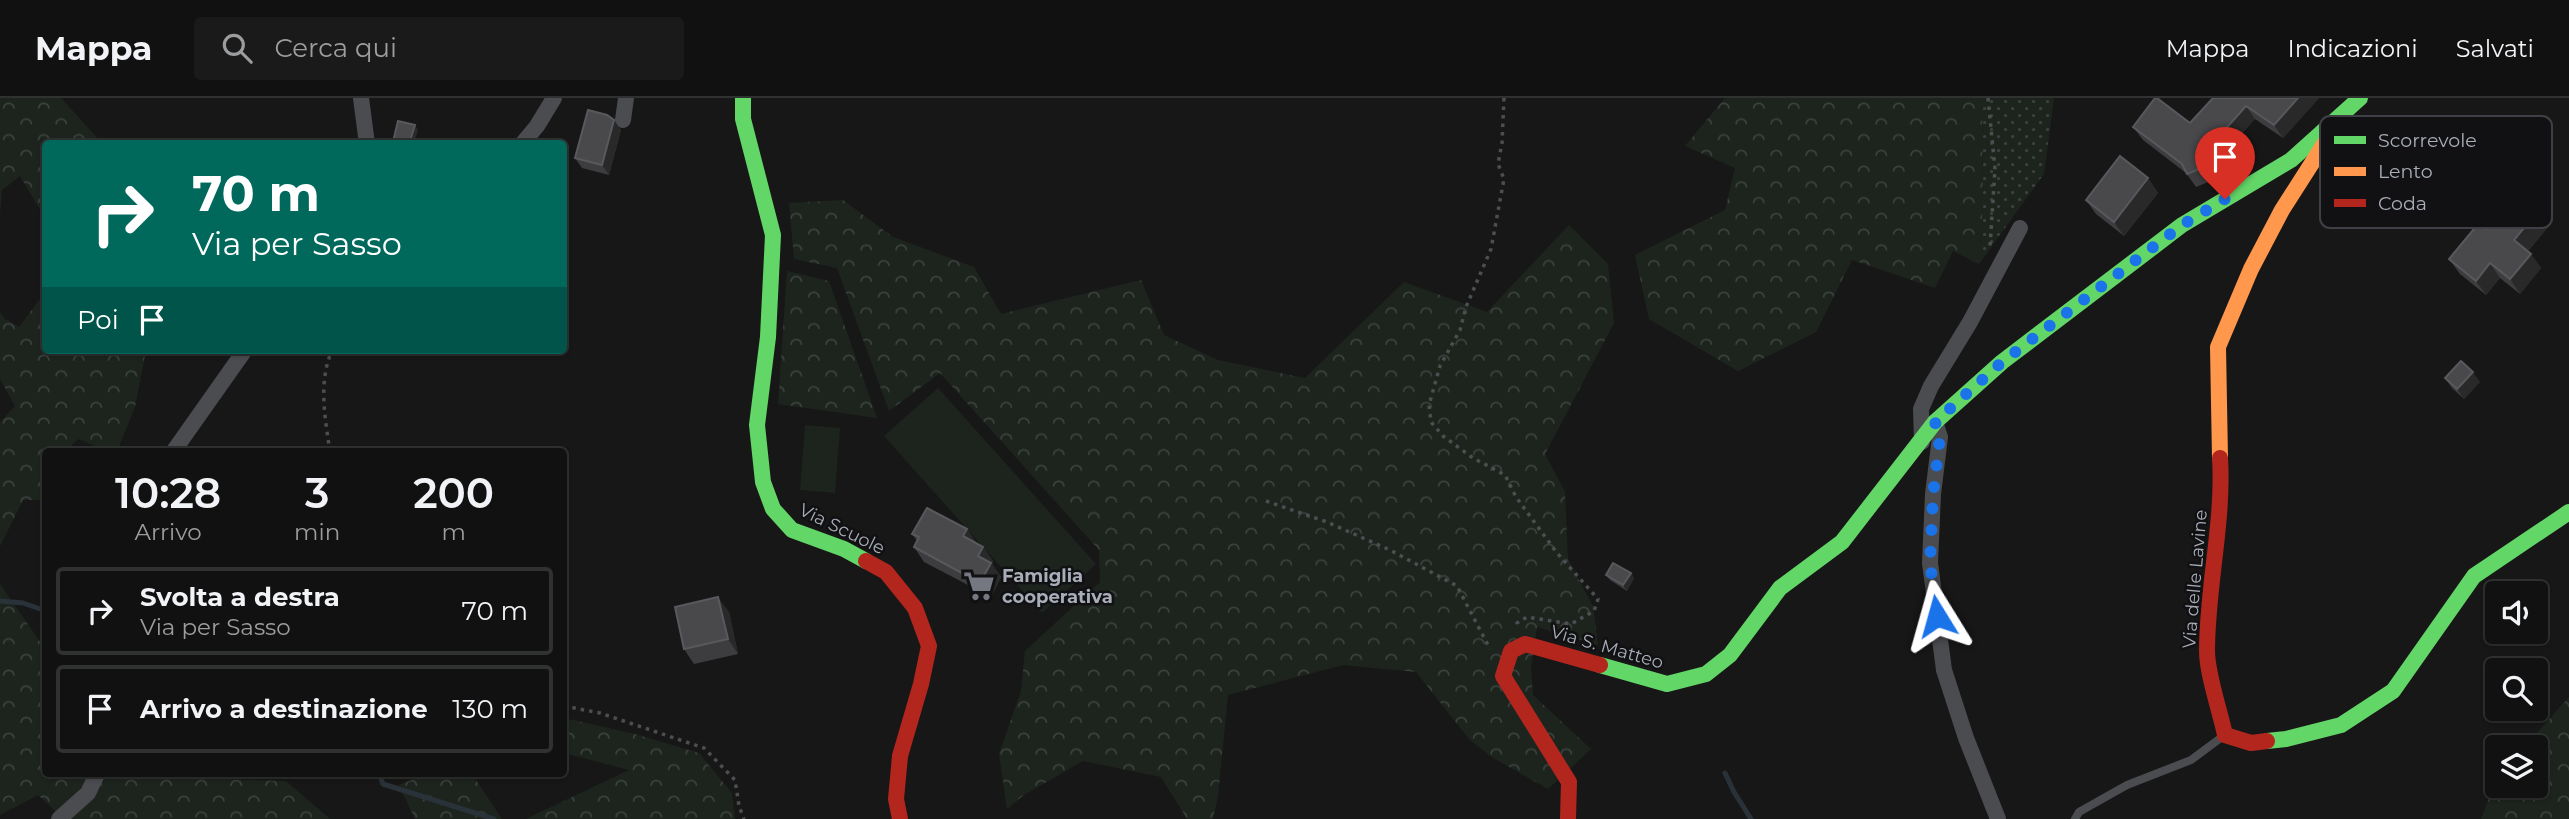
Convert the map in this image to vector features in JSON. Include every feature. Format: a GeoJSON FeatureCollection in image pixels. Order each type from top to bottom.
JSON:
{"type":"FeatureCollection","features":[{"type":"Feature","properties":{"kind":"street"},"geometry":{"type":"LineString","coordinates":[[361,98],[366,140]]}},
{"type":"Feature","properties":{"kind":"street"},"geometry":{"type":"LineString","coordinates":[[525,140],[554,98]]}},
{"type":"Feature","properties":{"kind":"street"},"geometry":{"type":"LineString","coordinates":[[623,120],[626,98]]}},
{"type":"Feature","properties":{"kind":"street","name":"Via Scuole"},"geometry":{"type":"LineString","coordinates":[[743,98],[743,119],[773,234],[768,337],[757,425],[763,482],[772,509],[792,530],[844,549],[886,572],[915,608],[929,646],[900,756],[896,799],[900,819]]}},
{"type":"Feature","properties":{"kind":"street","name":"Via S. Matteo"},"geometry":{"type":"LineString","coordinates":[[2340,116],[2355,102]]}},
{"type":"Feature","properties":{"kind":"street","name":"Via S. Matteo"},"geometry":{"type":"LineString","coordinates":[[1503,676],[1511,651],[1525,644],[1667,684],[1706,674],[1730,655],[1780,588],[1842,542],[1935,422],[2002,362],[2171,233],[2291,160],[2320,134]]}},
{"type":"Feature","properties":{"kind":"street","name":"Via delle Lavine"},"geometry":{"type":"LineString","coordinates":[[2225,735],[2207,654],[2211,579],[2222,493],[2218,434],[2218,347],[2251,269],[2282,210],[2320,154]]}},
{"type":"Feature","properties":{"kind":"street"},"geometry":{"type":"LineString","coordinates":[[1922,442],[1921,409],[1931,386],[1970,322],[2020,228]]}},
{"type":"Feature","properties":{"kind":"street"},"geometry":{"type":"LineString","coordinates":[[176,448],[242,354]]}},
{"type":"Feature","properties":{"kind":"street"},"geometry":{"type":"LineString","coordinates":[[1935,422],[1940,437],[1933,495],[1930,563],[1944,670],[1966,738],[1998,819]]}},
{"type":"Feature","properties":{"kind":"street"},"geometry":{"type":"LineString","coordinates":[[2225,735],[2251,743],[2286,739],[2341,725],[2393,691],[2474,576],[2569,512]]}},
{"type":"Feature","properties":{"kind":"street"},"geometry":{"type":"LineString","coordinates":[[1503,676],[1569,782],[1568,819]]}},
{"type":"Feature","properties":{"kind":"street"},"geometry":{"type":"LineString","coordinates":[[59,819],[88,793],[96,777]]}},
{"type":"Feature","properties":{"kind":"lane"},"geometry":{"type":"LineString","coordinates":[[2075,819],[2079,812],[2127,785],[2190,761],[2225,735]]}},
{"type":"Feature","properties":{"kind":"path"},"geometry":{"type":"LineString","coordinates":[[1504,98],[1498,164],[1504,179],[1491,249],[1465,307],[1460,330],[1440,366],[1429,405],[1431,422],[1443,436],[1505,475],[1516,497],[1558,553],[1598,599],[1594,611],[1571,624],[1527,617],[1517,623],[1525,644]]}},
{"type":"Feature","properties":{"kind":"path"},"geometry":{"type":"LineString","coordinates":[[1985,257],[1991,245],[1995,169],[1988,98]]}},
{"type":"Feature","properties":{"kind":"path"},"geometry":{"type":"LineString","coordinates":[[330,354],[325,366],[323,394],[330,448]]}},
{"type":"Feature","properties":{"kind":"path"},"geometry":{"type":"LineString","coordinates":[[1266,500],[1327,522],[1390,550],[1457,586],[1503,676]]}},
{"type":"Feature","properties":{"kind":"path"},"geometry":{"type":"LineString","coordinates":[[567,707],[600,713],[704,748],[735,780],[744,819]]}},
{"type":"Feature","properties":{"kind":"green space"},"geometry":{"type":"Polygon","coordinates":[[[0,98],[61,98],[99,140],[42,140],[42,213],[20,176],[2,190],[0,213],[0,98]]]}},
{"type":"Feature","properties":{"kind":"green space"},"geometry":{"type":"Polygon","coordinates":[[[1725,98],[1982,98],[1983,202],[1979,264],[1953,251],[1935,288],[1852,260],[1816,332],[1738,371],[1649,319],[1635,255],[1725,210],[1735,168],[1685,146],[1725,98]]]}},
{"type":"Feature","properties":{"kind":"green space"},"geometry":{"type":"Polygon","coordinates":[[[1982,98],[2054,98],[2044,174],[1979,264],[1983,202],[1982,98]]]}},
{"type":"Feature","properties":{"kind":"green space"},"geometry":{"type":"Polygon","coordinates":[[[843,200],[893,237],[974,267],[1001,314],[1141,280],[1164,335],[1218,360],[1305,378],[1404,282],[1487,312],[1569,225],[1608,264],[1614,323],[1545,454],[1565,492],[1568,560],[1593,606],[1598,645],[1537,627],[1531,668],[1533,695],[1591,749],[1548,789],[1490,756],[1469,739],[1416,672],[1343,665],[1228,695],[1218,796],[1213,819],[1187,819],[1161,777],[1083,761],[1024,795],[1007,809],[999,754],[1021,691],[1025,651],[1100,582],[1099,550],[940,373],[889,411],[837,268],[794,259],[789,203],[843,200]]]}},
{"type":"Feature","properties":{"kind":"green space"},"geometry":{"type":"Polygon","coordinates":[[[787,271],[829,281],[877,418],[778,404],[787,271]]]}},
{"type":"Feature","properties":{"kind":"green space"},"geometry":{"type":"Polygon","coordinates":[[[42,296],[42,354],[145,354],[135,407],[118,448],[100,448],[78,439],[68,448],[42,448],[42,500],[23,500],[0,546],[0,422],[15,406],[0,379],[0,312],[5,319],[19,327],[42,296]]]}},
{"type":"Feature","properties":{"kind":"green space"},"geometry":{"type":"Polygon","coordinates":[[[938,388],[1096,564],[1042,613],[884,436],[938,388]]]}},
{"type":"Feature","properties":{"kind":"green space"},"geometry":{"type":"Polygon","coordinates":[[[805,425],[840,428],[835,493],[800,490],[805,425]]]}},
{"type":"Feature","properties":{"kind":"green space"},"geometry":{"type":"Polygon","coordinates":[[[0,584],[42,645],[42,777],[286,781],[330,819],[64,819],[38,795],[0,815],[0,584]]]}},
{"type":"Feature","properties":{"kind":"green space"},"geometry":{"type":"Polygon","coordinates":[[[2569,697],[2569,819],[2481,819],[2489,798],[2548,798],[2548,735],[2535,735],[2569,697]]]}},
{"type":"Feature","properties":{"kind":"green space"},"geometry":{"type":"Polygon","coordinates":[[[567,719],[635,734],[699,753],[732,793],[735,819],[526,819],[629,770],[567,754],[567,719]]]}},
{"type":"Feature","properties":{"kind":"green space"},"geometry":{"type":"Polygon","coordinates":[[[419,777],[474,777],[502,819],[415,819],[399,785],[419,777]]]}},
{"type":"Feature","properties":{"kind":"building"},"geometry":{"type":"Polygon","coordinates":[[[2155,98],[2190,123],[2213,98],[2298,98],[2274,125],[2246,106],[2213,143],[2229,157],[2187,174],[2182,164],[2133,127],[2155,98]]]}},
{"type":"Feature","properties":{"kind":"building"},"geometry":{"type":"Polygon","coordinates":[[[588,110],[607,115],[614,120],[602,165],[575,158],[588,110]]]}},
{"type":"Feature","properties":{"kind":"building"},"geometry":{"type":"Polygon","coordinates":[[[398,121],[415,125],[410,140],[393,140],[398,121]]]}},
{"type":"Feature","properties":{"kind":"building"},"geometry":{"type":"Polygon","coordinates":[[[2120,156],[2148,178],[2114,222],[2086,200],[2120,156]]]}},
{"type":"Feature","properties":{"kind":"building"},"geometry":{"type":"Polygon","coordinates":[[[2475,228],[2524,228],[2514,240],[2531,254],[2510,279],[2490,263],[2476,281],[2449,259],[2475,228]]]}},
{"type":"Feature","properties":{"kind":"building"},"geometry":{"type":"Polygon","coordinates":[[[2461,361],[2473,372],[2457,389],[2445,378],[2461,361]]]}},
{"type":"Feature","properties":{"kind":"building"},"geometry":{"type":"Polygon","coordinates":[[[927,508],[967,529],[963,536],[983,547],[978,556],[991,563],[980,583],[914,547],[919,537],[912,534],[927,508]]]}},
{"type":"Feature","properties":{"kind":"building"},"geometry":{"type":"Polygon","coordinates":[[[1613,563],[1631,573],[1623,585],[1606,575],[1613,563]]]}},
{"type":"Feature","properties":{"kind":"building"},"geometry":{"type":"Polygon","coordinates":[[[718,597],[728,639],[684,649],[675,607],[718,597]]]}},
{"type":"Feature","properties":{"kind":"waterway"},"geometry":{"type":"LineString","coordinates":[[0,601],[23,603],[42,610]]}},
{"type":"Feature","properties":{"kind":"waterway"},"geometry":{"type":"LineString","coordinates":[[1725,773],[1751,819]]}},
{"type":"Feature","properties":{"kind":"waterway"},"geometry":{"type":"LineString","coordinates":[[380,777],[383,784],[494,819]]}},
{"type":"Feature","properties":{"kind":"traffic: fast"},"geometry":{"type":"LineString","coordinates":[[743,98],[743,119],[773,235],[768,337],[757,425],[763,482],[773,509],[792,530],[844,549],[866,561]]}},
{"type":"Feature","properties":{"kind":"traffic: fast"},"geometry":{"type":"LineString","coordinates":[[2340,116],[2360,98]]}},
{"type":"Feature","properties":{"kind":"traffic: fast"},"geometry":{"type":"LineString","coordinates":[[1600,665],[1667,684],[1706,674],[1730,655],[1780,588],[1842,542],[1935,422],[2002,362],[2182,225],[2291,160],[2320,134]]}},
{"type":"Feature","properties":{"kind":"traffic: fast"},"geometry":{"type":"LineString","coordinates":[[2267,741],[2341,725],[2393,691],[2474,576],[2569,512]]}},
{"type":"Feature","properties":{"kind":"traffic: slow"},"geometry":{"type":"LineString","coordinates":[[2220,458],[2218,347],[2251,269],[2282,210],[2320,151]]}},
{"type":"Feature","properties":{"kind":"traffic: jam"},"geometry":{"type":"LineString","coordinates":[[2220,458],[2220,506],[2208,627],[2209,670],[2225,735],[2251,743],[2267,741]]}},
{"type":"Feature","properties":{"kind":"traffic: jam"},"geometry":{"type":"LineString","coordinates":[[866,561],[886,572],[915,608],[929,646],[900,756],[896,799],[900,819]]}},
{"type":"Feature","properties":{"kind":"traffic: jam"},"geometry":{"type":"LineString","coordinates":[[1568,819],[1569,782],[1503,676],[1511,651],[1525,644],[1600,665]]}},
{"type":"Feature","properties":{"kind":"place","name":"Famiglia cooperativa"},"geometry":{"type":"Point","coordinates":[979,586]}},
{"type":"Feature","properties":{"kind":"route"},"geometry":{"type":"LineString","coordinates":[[1937,616],[1930,563],[1933,495],[1940,437],[1935,422],[2002,362],[2182,225],[2225,199]]}}]}
